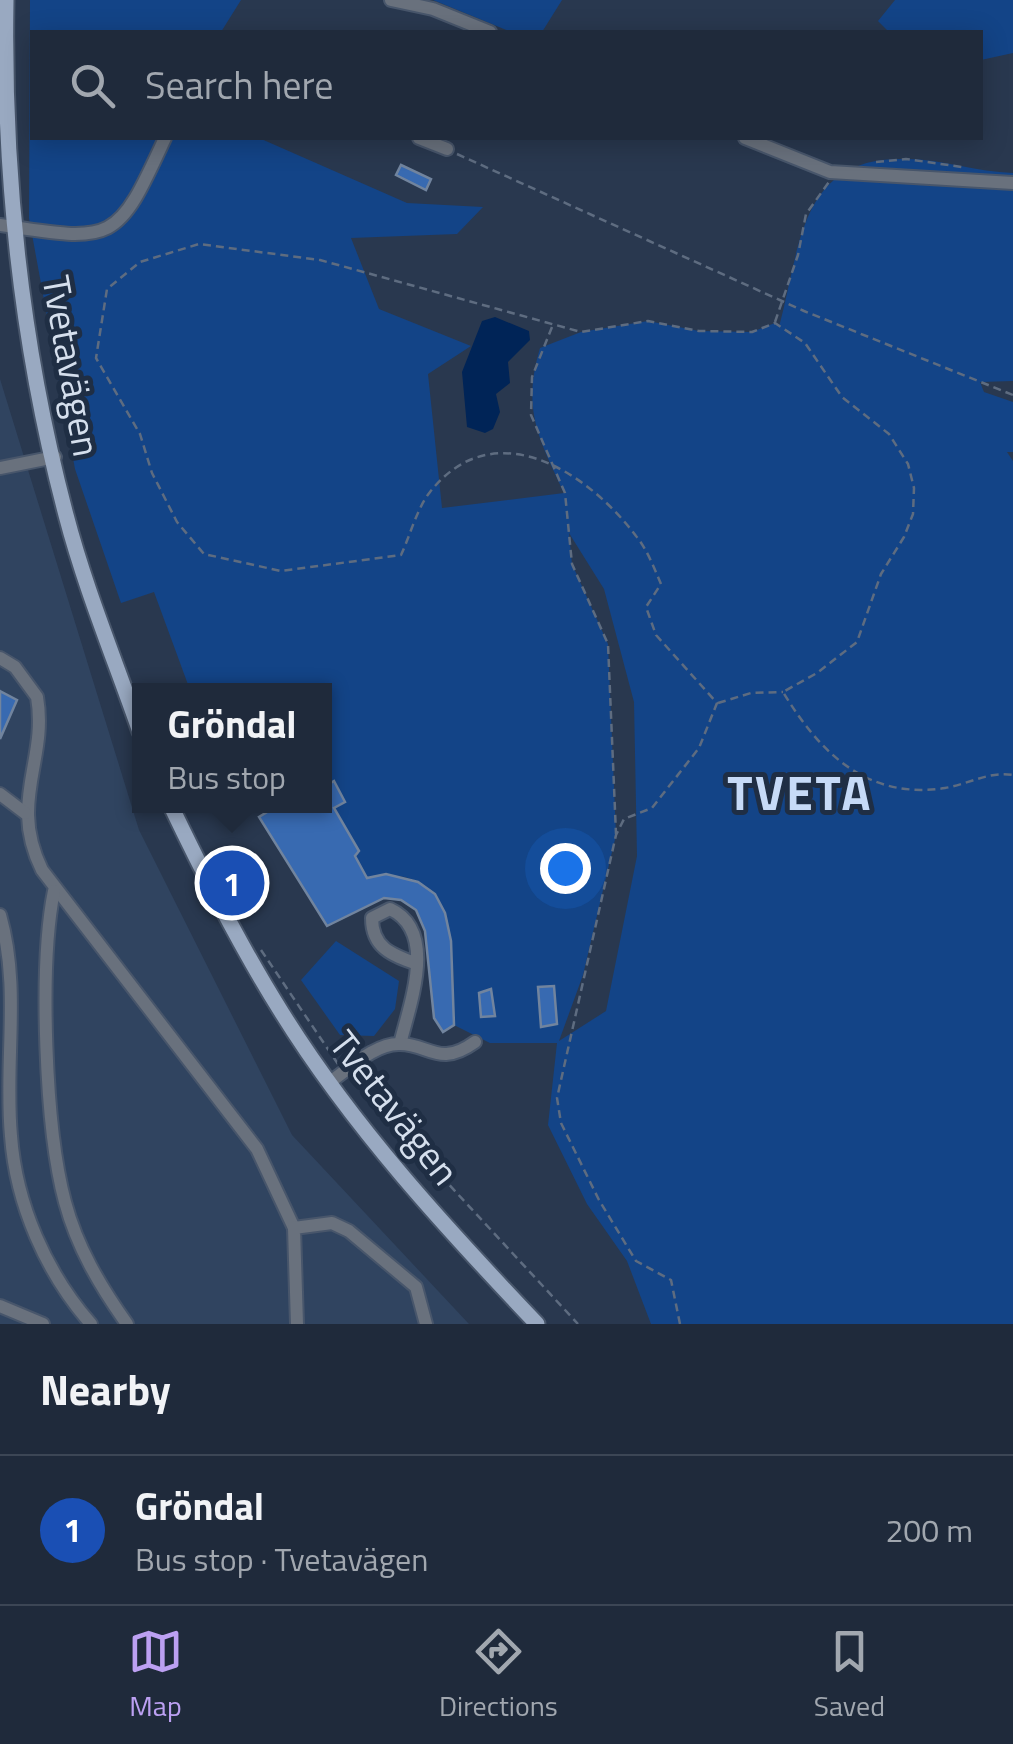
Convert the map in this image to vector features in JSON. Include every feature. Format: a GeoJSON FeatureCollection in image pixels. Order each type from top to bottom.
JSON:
{"type":"FeatureCollection","features":[{"type":"Feature","properties":{"kind":"main road","name":"Tvetavägen"},"geometry":{"type":"LineString","coordinates":[[6,0],[8,226],[66,516],[132,709]]}},
{"type":"Feature","properties":{"kind":"main road","name":"Tvetavägen"},"geometry":{"type":"LineString","coordinates":[[175,813],[281,1013],[330,1082],[444,1226],[537,1324]]}},
{"type":"Feature","properties":{"kind":"street"},"geometry":{"type":"LineString","coordinates":[[391,0],[434,9],[485,30]]}},
{"type":"Feature","properties":{"kind":"street"},"geometry":{"type":"LineString","coordinates":[[8,226],[72,235],[119,222],[139,195],[164,140]]}},
{"type":"Feature","properties":{"kind":"street"},"geometry":{"type":"LineString","coordinates":[[424,140],[447,149]]}},
{"type":"Feature","properties":{"kind":"street"},"geometry":{"type":"LineString","coordinates":[[750,140],[838,173],[1013,183]]}},
{"type":"Feature","properties":{"kind":"street"},"geometry":{"type":"LineString","coordinates":[[0,468],[54,458]]}},
{"type":"Feature","properties":{"kind":"street"},"geometry":{"type":"LineString","coordinates":[[0,658],[15,667],[37,698],[25,813],[30,844],[54,890],[182,1046],[247,1134],[294,1228],[298,1324]]}},
{"type":"Feature","properties":{"kind":"street"},"geometry":{"type":"LineString","coordinates":[[0,794],[25,813]]}},
{"type":"Feature","properties":{"kind":"street"},"geometry":{"type":"LineString","coordinates":[[54,890],[48,1019],[58,1165],[84,1255],[127,1324]]}},
{"type":"Feature","properties":{"kind":"street"},"geometry":{"type":"LineString","coordinates":[[400,1044],[416,964],[416,932],[405,916],[390,908],[372,918],[372,932],[387,953],[416,964]]}},
{"type":"Feature","properties":{"kind":"street"},"geometry":{"type":"LineString","coordinates":[[0,915],[12,971],[10,1134],[23,1201],[50,1264],[91,1324]]}},
{"type":"Feature","properties":{"kind":"street"},"geometry":{"type":"LineString","coordinates":[[330,1082],[372,1052],[400,1044],[426,1054],[461,1052],[474,1042]]}},
{"type":"Feature","properties":{"kind":"street"},"geometry":{"type":"LineString","coordinates":[[0,1092],[11,1053]]}},
{"type":"Feature","properties":{"kind":"street"},"geometry":{"type":"LineString","coordinates":[[294,1228],[332,1223],[350,1231],[416,1287],[426,1324]]}},
{"type":"Feature","properties":{"kind":"street"},"geometry":{"type":"LineString","coordinates":[[0,1306],[43,1324]]}},
{"type":"Feature","properties":{"kind":"path"},"geometry":{"type":"LineString","coordinates":[[447,149],[804,311],[1013,395]]}},
{"type":"Feature","properties":{"kind":"path"},"geometry":{"type":"LineString","coordinates":[[873,162],[906,158],[972,169]]}},
{"type":"Feature","properties":{"kind":"path"},"geometry":{"type":"LineString","coordinates":[[775,324],[798,255],[806,214],[838,173]]}},
{"type":"Feature","properties":{"kind":"path"},"geometry":{"type":"LineString","coordinates":[[717,703],[656,635],[646,607],[662,584],[638,538],[602,499],[531,452],[474,456],[430,492],[402,556],[281,571],[204,554],[177,522],[152,473],[140,434],[96,358],[107,289],[140,262],[199,244],[320,260],[581,332],[648,321],[699,332],[752,332],[775,324]]}},
{"type":"Feature","properties":{"kind":"path"},"geometry":{"type":"LineString","coordinates":[[554,324],[532,378],[530,415],[564,493],[572,564],[608,644],[616,835]]}},
{"type":"Feature","properties":{"kind":"path"},"geometry":{"type":"LineString","coordinates":[[717,703],[751,694],[783,692],[857,642],[882,574],[904,538],[913,514],[914,488],[908,464],[889,434],[842,397],[805,343],[775,324]]}},
{"type":"Feature","properties":{"kind":"path"},"geometry":{"type":"LineString","coordinates":[[783,692],[824,752],[885,783],[903,788],[945,788],[995,773],[1013,775]]}},
{"type":"Feature","properties":{"kind":"path"},"geometry":{"type":"LineString","coordinates":[[680,1324],[670,1280],[636,1261],[598,1200],[561,1123],[557,1098],[616,835],[624,819],[652,808],[699,748],[717,703]]}},
{"type":"Feature","properties":{"kind":"path"},"geometry":{"type":"LineString","coordinates":[[247,950],[259,946],[329,1056],[392,1113],[442,1177],[578,1324]]}},
{"type":"Feature","properties":{"kind":"shaded area"},"geometry":{"type":"Polygon","coordinates":[[[30,0],[241,0],[222,30],[30,30],[30,140],[264,140],[407,203],[483,207],[457,234],[351,238],[379,309],[471,346],[428,374],[442,508],[564,493],[540,439],[533,406],[532,389],[540,348],[581,332],[648,321],[699,331],[752,332],[775,323],[779,327],[811,212],[825,189],[844,173],[871,162],[906,159],[1013,173],[1013,381],[980,382],[984,392],[1013,402],[1013,452],[1007,452],[1013,461],[1013,1324],[651,1324],[627,1261],[587,1204],[548,1125],[557,1043],[490,1043],[454,1025],[451,946],[446,920],[436,899],[421,884],[398,876],[367,878],[355,855],[359,851],[334,808],[345,802],[332,783],[332,683],[187,683],[154,592],[121,603],[75,469],[29,218],[30,0]],[[569,533],[572,564],[608,644],[616,835],[583,975],[559,1041],[606,1011],[637,856],[634,702],[604,589],[569,533]]]}},
{"type":"Feature","properties":{"kind":"shaded area"},"geometry":{"type":"Polygon","coordinates":[[[433,0],[562,0],[543,30],[506,30],[433,0]]]}},
{"type":"Feature","properties":{"kind":"shaded area"},"geometry":{"type":"Polygon","coordinates":[[[895,0],[1013,0],[1013,53],[983,60],[983,30],[887,30],[878,21],[895,0]]]}},
{"type":"Feature","properties":{"kind":"shaded area"},"geometry":{"type":"Polygon","coordinates":[[[495,317],[529,331],[530,340],[508,362],[510,383],[496,394],[500,412],[493,429],[485,433],[467,427],[462,372],[482,321],[495,317]]]}},
{"type":"Feature","properties":{"kind":"shaded area"},"geometry":{"type":"Polygon","coordinates":[[[0,379],[139,830],[292,1135],[469,1324],[0,1324],[0,379]]]}},
{"type":"Feature","properties":{"kind":"shaded area"},"geometry":{"type":"Polygon","coordinates":[[[336,941],[399,981],[395,1009],[374,1036],[340,1035],[301,980],[336,941]]]}},
{"type":"Feature","properties":{"kind":"building"},"geometry":{"type":"Polygon","coordinates":[[[401,165],[431,179],[426,190],[396,175],[401,165]]]}},
{"type":"Feature","properties":{"kind":"building"},"geometry":{"type":"Polygon","coordinates":[[[0,691],[17,700],[0,739],[0,691]]]}},
{"type":"Feature","properties":{"kind":"building"},"geometry":{"type":"Polygon","coordinates":[[[332,782],[345,802],[334,808],[359,851],[355,856],[367,878],[386,874],[418,882],[435,894],[445,913],[451,941],[454,1025],[443,1032],[434,1018],[425,931],[416,910],[401,900],[384,898],[327,926],[259,817],[266,813],[332,813],[332,782]]]}},
{"type":"Feature","properties":{"kind":"building"},"geometry":{"type":"Polygon","coordinates":[[[554,986],[557,1024],[541,1027],[538,987],[554,986]]]}},
{"type":"Feature","properties":{"kind":"building"},"geometry":{"type":"Polygon","coordinates":[[[491,989],[495,1016],[481,1017],[479,993],[491,989]]]}},
{"type":"Feature","properties":{"kind":"place","name":"Gröndal"},"geometry":{"type":"Point","coordinates":[232,883]}},
{"type":"Feature","properties":{"kind":"district","name":"TVETA"},"geometry":{"type":"Point","coordinates":[800,793]}}]}
